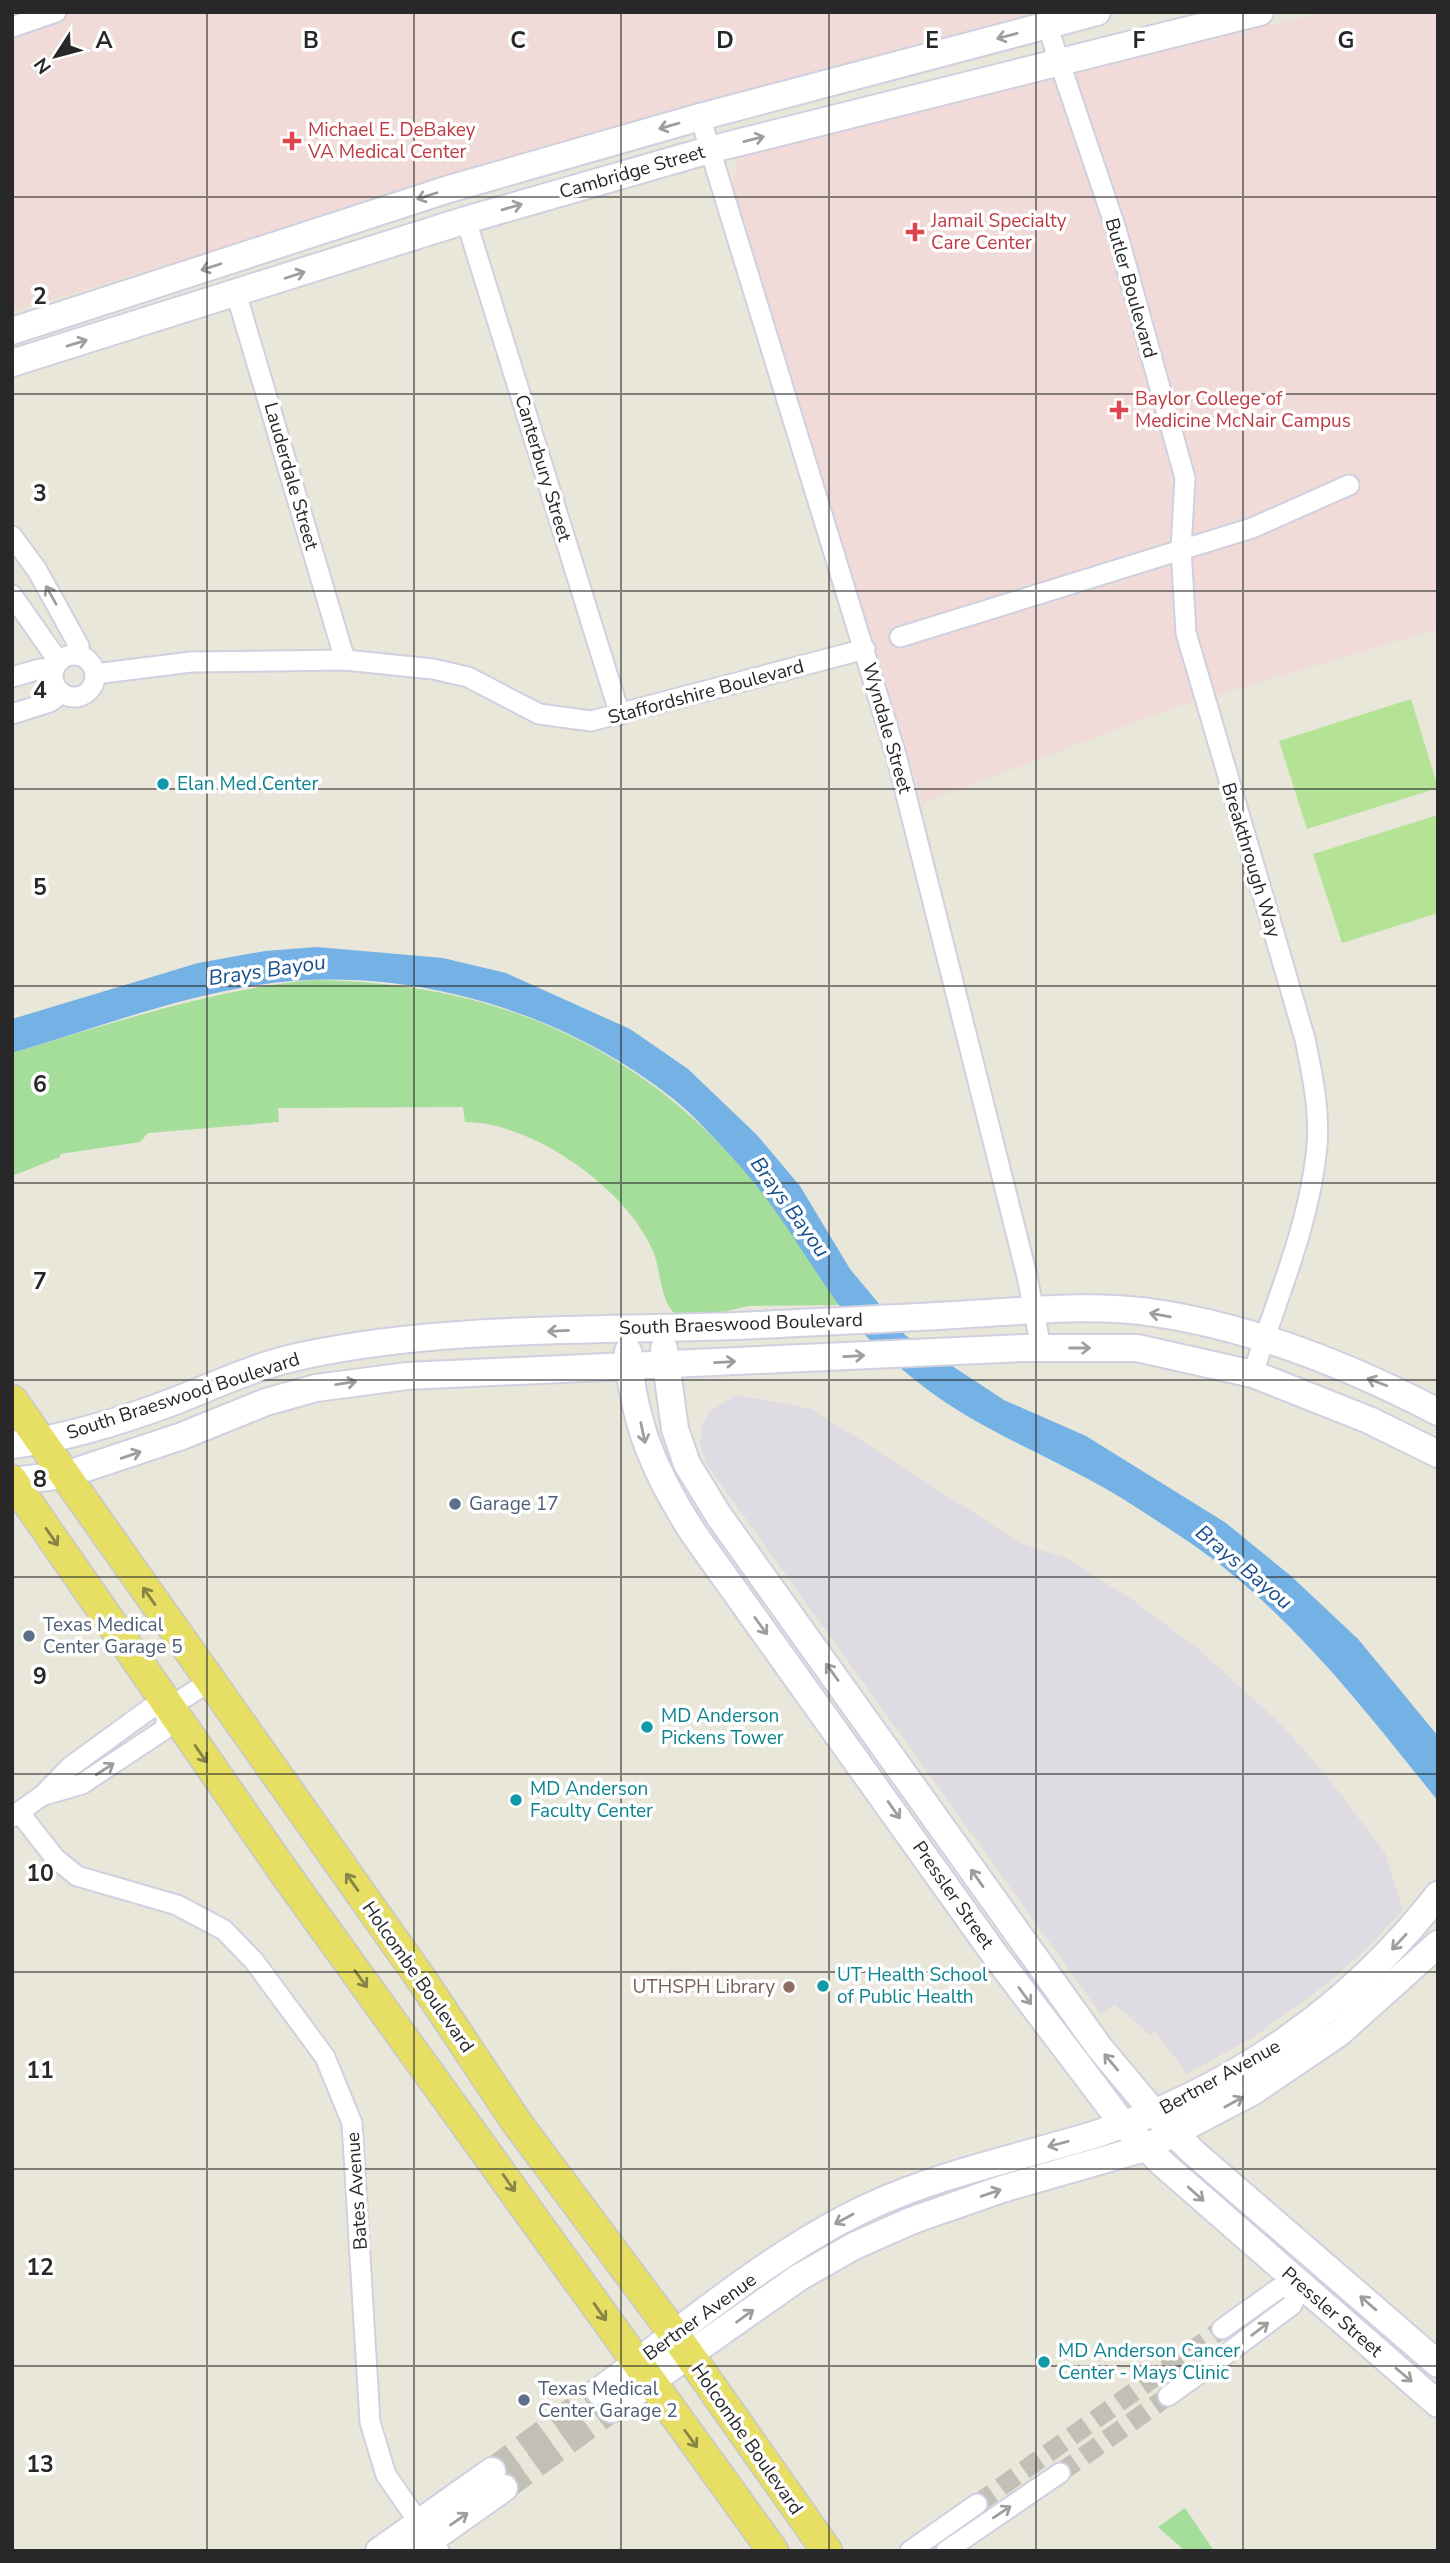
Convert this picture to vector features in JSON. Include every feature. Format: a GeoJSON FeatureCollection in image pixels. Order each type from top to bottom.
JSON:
{"type":"FeatureCollection","features":[{"type":"Feature","properties":{"kind":"main road","name":"Holcombe Boulevard"},"geometry":{"type":"LineString","coordinates":[[12,1401],[27,1443],[65,1475],[424,1983],[515,2120],[682,2346],[827,2551]]}},
{"type":"Feature","properties":{"kind":"main road"},"geometry":{"type":"LineString","coordinates":[[12,1481],[168,1708],[772,2551]]}},
{"type":"Feature","properties":{"kind":"main road"},"geometry":{"type":"LineString","coordinates":[[481,2143],[515,2120]]}},
{"type":"Feature","properties":{"kind":"street"},"geometry":{"type":"LineString","coordinates":[[12,27],[56,12]]}},
{"type":"Feature","properties":{"kind":"street","name":"Cambridge Street"},"geometry":{"type":"LineString","coordinates":[[12,331],[449,189],[700,117],[1097,12]]}},
{"type":"Feature","properties":{"kind":"street","name":"Cambridge Street"},"geometry":{"type":"LineString","coordinates":[[12,363],[466,220],[709,150],[1260,12]]}},
{"type":"Feature","properties":{"kind":"street","name":"Butler Boulevard"},"geometry":{"type":"LineString","coordinates":[[1046,25],[1116,229],[1185,478],[1181,549],[1186,633],[1197,680]]}},
{"type":"Feature","properties":{"kind":"street","name":"Wyndale Street"},"geometry":{"type":"LineString","coordinates":[[700,117],[897,755],[1034,1309],[1032,1348]]}},
{"type":"Feature","properties":{"kind":"street","name":"Canterbury Street"},"geometry":{"type":"LineString","coordinates":[[466,220],[620,715]]}},
{"type":"Feature","properties":{"kind":"street","name":"Lauderdale Street"},"geometry":{"type":"LineString","coordinates":[[236,293],[345,660]]}},
{"type":"Feature","properties":{"kind":"street"},"geometry":{"type":"LineString","coordinates":[[900,637],[1252,528],[1349,485]]}},
{"type":"Feature","properties":{"kind":"street"},"geometry":{"type":"LineString","coordinates":[[12,536],[37,570],[79,646],[80,656]]}},
{"type":"Feature","properties":{"kind":"street"},"geometry":{"type":"LineString","coordinates":[[12,595],[57,665],[54,682],[62,694]]}},
{"type":"Feature","properties":{"kind":"street","name":"Staffordshire Boulevard"},"geometry":{"type":"LineString","coordinates":[[95,674],[191,662],[345,660],[433,669],[468,677],[539,714],[591,721],[865,649]]}},
{"type":"Feature","properties":{"kind":"street"},"geometry":{"type":"LineString","coordinates":[[12,677],[57,665],[69,656],[80,656],[90,663],[95,674],[92,687],[82,696],[62,694],[50,702],[12,715]]}},
{"type":"Feature","properties":{"kind":"street","name":"Breakthrough Way"},"geometry":{"type":"LineString","coordinates":[[1197,680],[1305,1038],[1314,1083],[1317,1144],[1299,1232],[1253,1374]]}},
{"type":"Feature","properties":{"kind":"street","name":"South Braeswood Boulevard"},"geometry":{"type":"LineString","coordinates":[[27,1443],[115,1422],[248,1371],[303,1355],[404,1340],[662,1326],[754,1325],[1034,1309],[1140,1311],[1220,1326],[1264,1339],[1387,1386],[1438,1412]]}},
{"type":"Feature","properties":{"kind":"street","name":"Pressler Street"},"geometry":{"type":"LineString","coordinates":[[662,1326],[675,1429],[687,1464],[719,1516],[1099,2047],[1174,2134],[1438,2364]]}},
{"type":"Feature","properties":{"kind":"street","name":"Pressler Street"},"geometry":{"type":"LineString","coordinates":[[626,1328],[629,1366],[646,1446],[663,1487],[995,1955],[1145,2148],[1438,2404]]}},
{"type":"Feature","properties":{"kind":"street","name":"South Braeswood Boulevard"},"geometry":{"type":"LineString","coordinates":[[12,1481],[65,1475],[183,1436],[267,1402],[316,1388],[407,1376],[1032,1348],[1137,1348],[1253,1374],[1369,1420],[1438,1454]]}},
{"type":"Feature","properties":{"kind":"street"},"geometry":{"type":"LineString","coordinates":[[1369,1420],[1412,1428],[1438,1438]]}},
{"type":"Feature","properties":{"kind":"street"},"geometry":{"type":"LineString","coordinates":[[694,1534],[719,1516]]}},
{"type":"Feature","properties":{"kind":"street"},"geometry":{"type":"LineString","coordinates":[[16,1815],[43,1796],[82,1784],[165,1729],[168,1708],[209,1682]]}},
{"type":"Feature","properties":{"kind":"street"},"geometry":{"type":"LineString","coordinates":[[832,1724],[857,1706]]}},
{"type":"Feature","properties":{"kind":"street"},"geometry":{"type":"LineString","coordinates":[[856,1757],[880,1739]]}},
{"type":"Feature","properties":{"kind":"street","name":"Bates Avenue"},"geometry":{"type":"LineString","coordinates":[[16,1815],[55,1858],[76,1876],[177,1905],[224,1930],[254,1961],[325,2057],[352,2123],[370,2422],[386,2474],[426,2541]]}},
{"type":"Feature","properties":{"kind":"street","name":"Bertner Avenue"},"geometry":{"type":"LineString","coordinates":[[606,2400],[682,2346],[854,2246],[913,2220],[962,2203],[1145,2148],[1252,2092],[1339,2033],[1405,1936],[1438,1895]]}},
{"type":"Feature","properties":{"kind":"street"},"geometry":{"type":"LineString","coordinates":[[995,1955],[1020,1938]]}},
{"type":"Feature","properties":{"kind":"street","name":"Bertner Avenue"},"geometry":{"type":"LineString","coordinates":[[682,2346],[775,2263],[845,2218],[919,2185],[1155,2115],[1249,2065],[1323,2013],[1362,1997],[1438,1944]]}},
{"type":"Feature","properties":{"kind":"street"},"geometry":{"type":"LineString","coordinates":[[1323,2013],[1339,2033]]}},
{"type":"Feature","properties":{"kind":"street"},"geometry":{"type":"LineString","coordinates":[[953,2174],[962,2203]]}},
{"type":"Feature","properties":{"kind":"street"},"geometry":{"type":"LineString","coordinates":[[1168,2396],[1292,2305],[1301,2284],[1321,2262]]}},
{"type":"Feature","properties":{"kind":"street"},"geometry":{"type":"LineString","coordinates":[[1222,2329],[1278,2289],[1301,2284]]}},
{"type":"Feature","properties":{"kind":"street"},"geometry":{"type":"LineString","coordinates":[[946,2551],[1060,2473]]}},
{"type":"Feature","properties":{"kind":"street"},"geometry":{"type":"LineString","coordinates":[[379,2551],[426,2541],[498,2479]]}},
{"type":"Feature","properties":{"kind":"street"},"geometry":{"type":"LineString","coordinates":[[917,2549],[977,2504]]}},
{"type":"Feature","properties":{"kind":"shaded area","name":"Michael E. DeBakey VA Medical Center"},"geometry":{"type":"Polygon","coordinates":[[[12,12],[1042,12],[691,104],[12,312],[12,12]]]}},
{"type":"Feature","properties":{"kind":"shaded area","name":"Baylor College of Medicine McNair Campus"},"geometry":{"type":"Polygon","coordinates":[[[1325,12],[1438,12],[1438,629],[1173,708],[923,803],[731,190],[739,155],[763,144],[1325,12]]]}},
{"type":"Feature","properties":{"kind":"shaded area"},"geometry":{"type":"Polygon","coordinates":[[[737,1395],[812,1409],[1022,1544],[1068,1559],[1134,1601],[1197,1648],[1282,1725],[1329,1779],[1385,1853],[1403,1910],[1367,1948],[1328,1983],[1255,2036],[1187,2074],[1155,2031],[1150,2035],[1115,2004],[1101,2014],[708,1466],[700,1445],[702,1424],[710,1411],[737,1395]]]}},
{"type":"Feature","properties":{"kind":"green space"},"geometry":{"type":"Polygon","coordinates":[[[1411,699],[1438,788],[1307,829],[1279,741],[1411,699]]]}},
{"type":"Feature","properties":{"kind":"green space"},"geometry":{"type":"Polygon","coordinates":[[[1438,815],[1438,913],[1342,943],[1313,854],[1438,815]]]}},
{"type":"Feature","properties":{"kind":"green space"},"geometry":{"type":"Polygon","coordinates":[[[312,980],[377,983],[439,993],[498,1007],[554,1028],[608,1056],[658,1090],[706,1130],[751,1178],[786,1224],[839,1305],[748,1306],[720,1313],[677,1315],[667,1303],[656,1258],[640,1228],[600,1183],[548,1146],[492,1125],[465,1122],[463,1107],[278,1108],[279,1122],[148,1133],[140,1142],[60,1154],[60,1157],[12,1176],[12,1053],[197,1000],[312,980]]]}},
{"type":"Feature","properties":{"kind":"green space"},"geometry":{"type":"Polygon","coordinates":[[[1185,2508],[1214,2551],[1185,2551],[1158,2527],[1185,2508]]]}},
{"type":"Feature","properties":{"kind":"water","name":"Brays Bayou"},"geometry":{"type":"Polygon","coordinates":[[[317,947],[443,958],[506,973],[630,1029],[688,1069],[757,1135],[800,1186],[850,1269],[905,1335],[1004,1400],[1086,1436],[1226,1523],[1291,1576],[1358,1639],[1438,1736],[1438,1801],[1353,1696],[1260,1598],[1189,1542],[1138,1509],[1085,1477],[968,1416],[912,1377],[855,1325],[766,1198],[706,1130],[671,1097],[627,1066],[579,1039],[528,1017],[475,999],[421,987],[367,981],[312,980],[258,985],[196,998],[12,1053],[12,1019],[198,963],[265,951],[317,947]]]}},
{"type":"Feature","properties":{"kind":"tunnel"},"geometry":{"type":"LineString","coordinates":[[977,2504],[1222,2329]]}},
{"type":"Feature","properties":{"kind":"tunnel"},"geometry":{"type":"LineString","coordinates":[[492,2471],[599,2391]]}},
{"type":"Feature","properties":{"kind":"tunnel"},"geometry":{"type":"LineString","coordinates":[[1060,2473],[1168,2396]]}},
{"type":"Feature","properties":{"kind":"tunnel"},"geometry":{"type":"LineString","coordinates":[[504,2488],[612,2409]]}},
{"type":"Feature","properties":{"kind":"place","name":"Michael E. DeBakey VA Medical Center"},"geometry":{"type":"Point","coordinates":[292,141]}},
{"type":"Feature","properties":{"kind":"place","name":"Jamail Specialty Care Center"},"geometry":{"type":"Point","coordinates":[915,232]}},
{"type":"Feature","properties":{"kind":"place","name":"Baylor College of Medicine McNair Campus"},"geometry":{"type":"Point","coordinates":[1119,410]}},
{"type":"Feature","properties":{"kind":"place","name":"Elan Med Center"},"geometry":{"type":"Point","coordinates":[163,784]}},
{"type":"Feature","properties":{"kind":"place","name":"Garage 17"},"geometry":{"type":"Point","coordinates":[455,1504]}},
{"type":"Feature","properties":{"kind":"place","name":"Texas Medical Center Garage 5"},"geometry":{"type":"Point","coordinates":[29,1636]}},
{"type":"Feature","properties":{"kind":"place","name":"MD Anderson Pickens Tower"},"geometry":{"type":"Point","coordinates":[647,1727]}},
{"type":"Feature","properties":{"kind":"place","name":"MD Anderson Faculty Center"},"geometry":{"type":"Point","coordinates":[516,1800]}},
{"type":"Feature","properties":{"kind":"place","name":"UT Health School of Public Health"},"geometry":{"type":"Point","coordinates":[823,1986]}},
{"type":"Feature","properties":{"kind":"place","name":"UTHSPH Library"},"geometry":{"type":"Point","coordinates":[789,1987]}},
{"type":"Feature","properties":{"kind":"place","name":"MD Anderson Cancer Center - Mays Clinic"},"geometry":{"type":"Point","coordinates":[1044,2362]}},
{"type":"Feature","properties":{"kind":"place","name":"Texas Medical Center Garage 2"},"geometry":{"type":"Point","coordinates":[524,2400]}}]}
